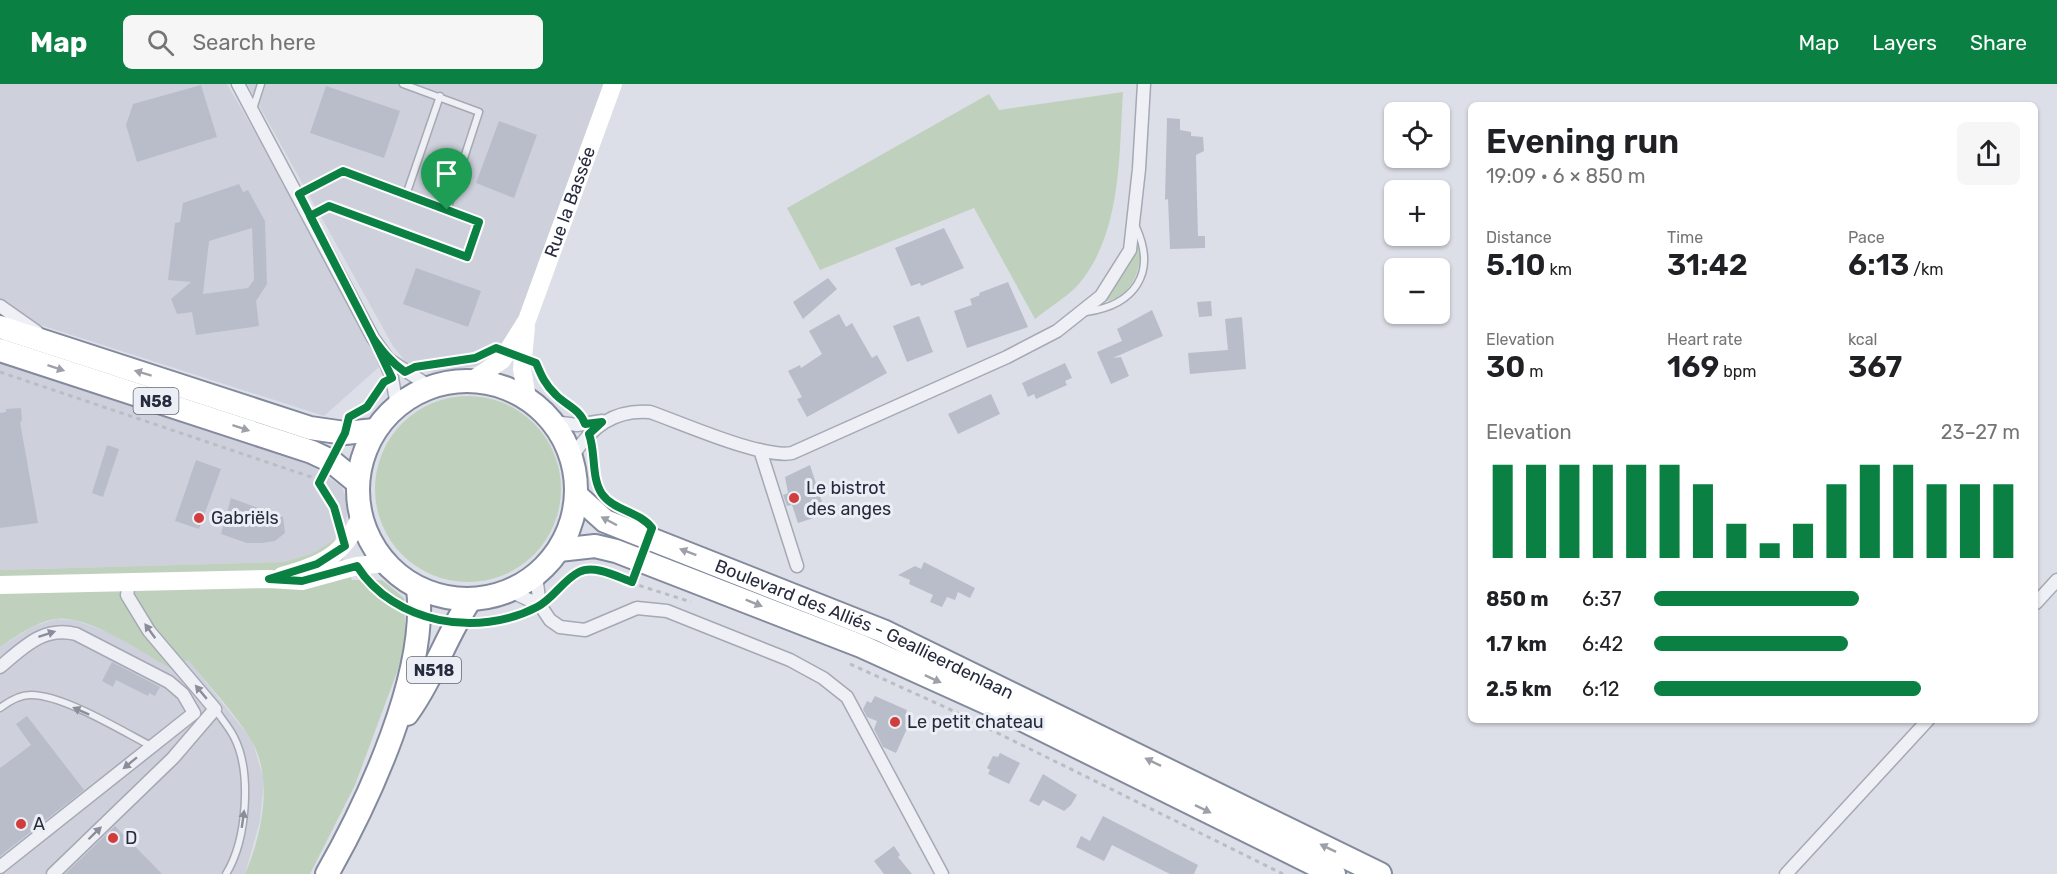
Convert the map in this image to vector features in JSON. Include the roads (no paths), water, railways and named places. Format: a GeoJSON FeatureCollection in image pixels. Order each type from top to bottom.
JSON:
{"type":"FeatureCollection","features":[{"type":"Feature","properties":{"kind":"highway","name":"N58"},"geometry":{"type":"LineString","coordinates":[[0,327],[293,423],[345,433],[375,430]]}},
{"type":"Feature","properties":{"kind":"highway","name":"N58"},"geometry":{"type":"LineString","coordinates":[[0,350],[289,444],[331,461],[358,483]]}},
{"type":"Feature","properties":{"kind":"highway"},"geometry":{"type":"LineString","coordinates":[[474,369],[502,386],[527,397],[554,422],[572,457],[577,480],[570,524],[559,550],[536,576],[510,591],[470,600],[440,596],[418,588],[386,563],[367,535],[361,515],[358,483],[363,454],[375,430],[397,406],[429,386],[453,381],[474,369]]}},
{"type":"Feature","properties":{"kind":"highway","name":"Boulevard des Alliés - Geallieerdenlaan"},"geometry":{"type":"LineString","coordinates":[[576,495],[605,521],[883,631],[1380,874]]}},
{"type":"Feature","properties":{"kind":"highway","name":"Boulevard des Alliés - Geallieerdenlaan"},"geometry":{"type":"LineString","coordinates":[[559,550],[595,546],[640,560],[861,646],[1007,712],[1334,874]]}},
{"type":"Feature","properties":{"kind":"highway","name":"N518"},"geometry":{"type":"LineString","coordinates":[[327,874],[390,737],[408,685],[421,614],[418,588]]}},
{"type":"Feature","properties":{"kind":"highway","name":"N518"},"geometry":{"type":"LineString","coordinates":[[390,737],[428,682],[455,622],[470,600]]}},
{"type":"Feature","properties":{"kind":"street"},"geometry":{"type":"LineString","coordinates":[[238,84],[388,359],[429,386]]}},
{"type":"Feature","properties":{"kind":"street","name":"Rue la Bassée"},"geometry":{"type":"LineString","coordinates":[[474,369],[502,360],[527,320],[613,84]]}},
{"type":"Feature","properties":{"kind":"street"},"geometry":{"type":"LineString","coordinates":[[572,457],[587,429],[626,412],[650,412],[760,450],[784,455],[1007,357],[1056,331],[1101,296],[1130,250],[1144,84]]}},
{"type":"Feature","properties":{"kind":"street"},"geometry":{"type":"LineString","coordinates":[[0,306],[58,346]]}},
{"type":"Feature","properties":{"kind":"street","name":"Rue la Bassée"},"geometry":{"type":"LineString","coordinates":[[527,320],[522,358],[527,397]]}},
{"type":"Feature","properties":{"kind":"street"},"geometry":{"type":"LineString","coordinates":[[380,346],[392,378],[397,406]]}},
{"type":"Feature","properties":{"kind":"street"},"geometry":{"type":"LineString","coordinates":[[554,422],[587,429]]}},
{"type":"Feature","properties":{"kind":"street"},"geometry":{"type":"LineString","coordinates":[[760,450],[797,566]]}},
{"type":"Feature","properties":{"kind":"street"},"geometry":{"type":"LineString","coordinates":[[269,579],[317,564],[345,546],[361,515]]}},
{"type":"Feature","properties":{"kind":"street"},"geometry":{"type":"LineString","coordinates":[[0,585],[129,584],[269,579],[302,581],[357,566],[386,563]]}},
{"type":"Feature","properties":{"kind":"street"},"geometry":{"type":"LineString","coordinates":[[536,576],[540,605],[550,620],[560,627],[585,630],[637,608],[667,611],[790,660],[823,678],[847,697],[942,874]]}},
{"type":"Feature","properties":{"kind":"street"},"geometry":{"type":"LineString","coordinates":[[2038,601],[2057,580]]}},
{"type":"Feature","properties":{"kind":"street"},"geometry":{"type":"LineString","coordinates":[[53,874],[173,758],[215,709],[149,631],[127,595],[129,584]]}},
{"type":"Feature","properties":{"kind":"street"},"geometry":{"type":"LineString","coordinates":[[510,591],[540,605]]}},
{"type":"Feature","properties":{"kind":"street"},"geometry":{"type":"LineString","coordinates":[[0,667],[33,639],[54,631],[76,634],[169,682],[183,694],[194,713],[207,720]]}},
{"type":"Feature","properties":{"kind":"street"},"geometry":{"type":"LineString","coordinates":[[0,867],[194,713]]}},
{"type":"Feature","properties":{"kind":"street"},"geometry":{"type":"LineString","coordinates":[[1786,874],[1925,723]]}},
{"type":"Feature","properties":{"kind":"lane"},"geometry":{"type":"LineString","coordinates":[[252,110],[261,84]]}},
{"type":"Feature","properties":{"kind":"lane"},"geometry":{"type":"LineString","coordinates":[[403,84],[480,112],[447,210]]}},
{"type":"Feature","properties":{"kind":"lane"},"geometry":{"type":"LineString","coordinates":[[406,195],[440,96]]}},
{"type":"Feature","properties":{"kind":"lane"},"geometry":{"type":"LineString","coordinates":[[299,194],[343,171],[479,222],[467,257],[329,206],[310,216]]}},
{"type":"Feature","properties":{"kind":"lane"},"geometry":{"type":"LineString","coordinates":[[1081,313],[1103,310],[1124,299],[1141,281],[1144,261],[1143,243],[1134,223]]}},
{"type":"Feature","properties":{"kind":"lane"},"geometry":{"type":"LineString","coordinates":[[0,708],[28,695],[45,696],[112,725],[152,746]]}},
{"type":"Feature","properties":{"kind":"lane"},"geometry":{"type":"LineString","coordinates":[[215,709],[235,738],[245,784],[245,806],[238,847],[226,874]]}},
{"type":"Feature","properties":{"kind":"place","name":"Le bistrot des anges"},"geometry":{"type":"Point","coordinates":[794,498]}},
{"type":"Feature","properties":{"kind":"place","name":"Gabriëls"},"geometry":{"type":"Point","coordinates":[199,518]}},
{"type":"Feature","properties":{"kind":"place","name":"Le petit chateau"},"geometry":{"type":"Point","coordinates":[895,722]}},
{"type":"Feature","properties":{"kind":"place","name":"A"},"geometry":{"type":"Point","coordinates":[21,824]}},
{"type":"Feature","properties":{"kind":"place","name":"D"},"geometry":{"type":"Point","coordinates":[113,838]}}]}
